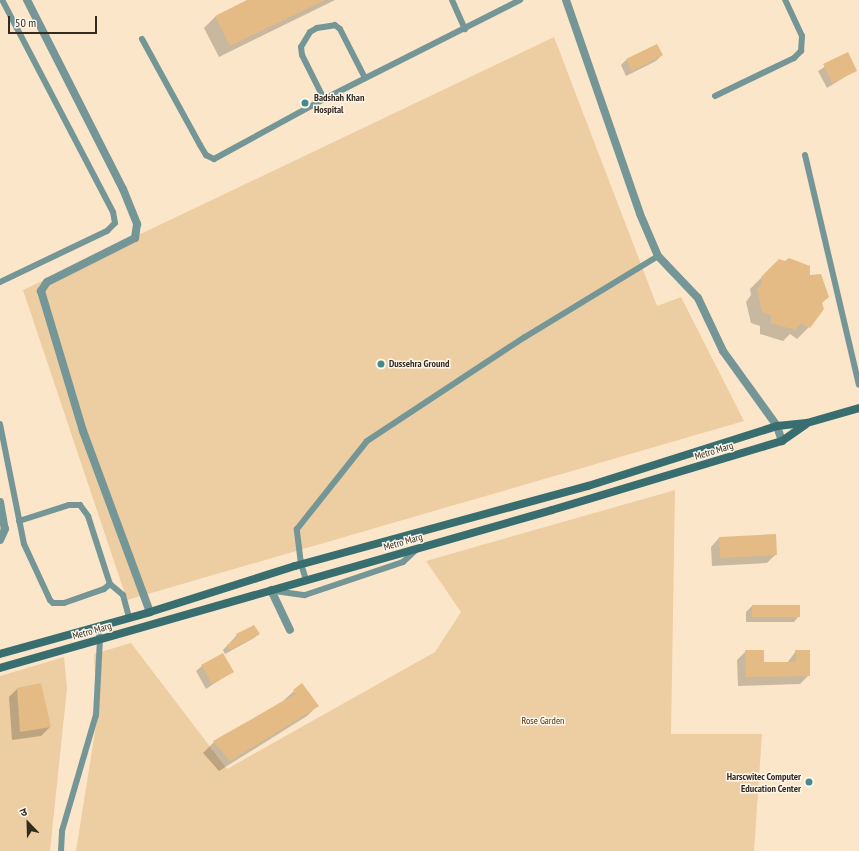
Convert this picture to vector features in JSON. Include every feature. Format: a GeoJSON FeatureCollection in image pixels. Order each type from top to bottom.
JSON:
{"type":"FeatureCollection","features":[{"type":"Feature","properties":{"kind":"street"},"geometry":{"type":"LineString","coordinates":[[27,0],[123,189],[137,224],[136,238],[47,282],[43,286],[41,296],[83,431],[150,612]]}},
{"type":"Feature","properties":{"kind":"street"},"geometry":{"type":"LineString","coordinates":[[566,0],[640,214],[658,256],[693,289],[723,351],[777,426],[782,441]]}},
{"type":"Feature","properties":{"kind":"street","name":"Metro Marg"},"geometry":{"type":"LineString","coordinates":[[0,654],[150,612],[301,564],[588,486],[777,426],[807,423],[859,408]]}},
{"type":"Feature","properties":{"kind":"street","name":"Metro Marg"},"geometry":{"type":"LineString","coordinates":[[0,668],[418,548],[782,441],[807,423]]}},
{"type":"Feature","properties":{"kind":"street"},"geometry":{"type":"LineString","coordinates":[[0,502],[6,529],[0,540]]}},
{"type":"Feature","properties":{"kind":"street"},"geometry":{"type":"LineString","coordinates":[[271,590],[290,630]]}},
{"type":"Feature","properties":{"kind":"lane"},"geometry":{"type":"LineString","coordinates":[[0,282],[107,231],[115,223],[113,212],[2,0]]}},
{"type":"Feature","properties":{"kind":"lane"},"geometry":{"type":"LineString","coordinates":[[452,0],[465,29]]}},
{"type":"Feature","properties":{"kind":"lane"},"geometry":{"type":"LineString","coordinates":[[142,39],[182,116],[210,158],[219,158],[324,99],[465,29],[509,3],[520,0]]}},
{"type":"Feature","properties":{"kind":"lane"},"geometry":{"type":"LineString","coordinates":[[715,96],[794,58],[801,51],[802,36],[785,0]]}},
{"type":"Feature","properties":{"kind":"lane"},"geometry":{"type":"LineString","coordinates":[[324,99],[302,55],[301,47],[310,32],[317,28],[335,25],[340,29],[366,78]]}},
{"type":"Feature","properties":{"kind":"lane"},"geometry":{"type":"LineString","coordinates":[[805,155],[859,385]]}},
{"type":"Feature","properties":{"kind":"lane"},"geometry":{"type":"LineString","coordinates":[[306,580],[301,564],[297,529],[367,441],[525,337],[658,256]]}},
{"type":"Feature","properties":{"kind":"lane"},"geometry":{"type":"LineString","coordinates":[[0,424],[24,544],[42,586],[53,603],[64,603],[104,589],[110,584]]}},
{"type":"Feature","properties":{"kind":"lane"},"geometry":{"type":"LineString","coordinates":[[19,521],[69,505],[80,506],[88,516],[110,584],[123,595],[129,617]]}},
{"type":"Feature","properties":{"kind":"lane"},"geometry":{"type":"LineString","coordinates":[[271,590],[305,594],[403,562],[418,548]]}},
{"type":"Feature","properties":{"kind":"lane"},"geometry":{"type":"LineString","coordinates":[[61,851],[62,831],[96,715],[100,639],[97,626]]}},
{"type":"Feature","properties":{"kind":"green space","name":"Dussehra Ground"},"geometry":{"type":"Polygon","coordinates":[[[554,37],[657,306],[681,297],[744,421],[127,600],[23,290],[554,37]]]}},
{"type":"Feature","properties":{"kind":"green space","name":"Rose Garden"},"geometry":{"type":"Polygon","coordinates":[[[675,490],[671,734],[762,734],[754,851],[76,851],[97,719],[94,654],[131,643],[227,769],[435,652],[461,612],[426,561],[675,490]]]}},
{"type":"Feature","properties":{"kind":"green space"},"geometry":{"type":"Polygon","coordinates":[[[64,657],[67,688],[50,851],[0,851],[0,676],[64,657]]]}},
{"type":"Feature","properties":{"kind":"building"},"geometry":{"type":"Polygon","coordinates":[[[247,0],[325,0],[230,46],[215,16],[247,0]]]}},
{"type":"Feature","properties":{"kind":"building"},"geometry":{"type":"Polygon","coordinates":[[[657,44],[663,55],[632,71],[626,59],[657,44]]]}},
{"type":"Feature","properties":{"kind":"building"},"geometry":{"type":"Polygon","coordinates":[[[848,52],[857,71],[832,83],[823,64],[848,52]]]}},
{"type":"Feature","properties":{"kind":"building"},"geometry":{"type":"Polygon","coordinates":[[[789,258],[810,266],[810,275],[821,274],[829,297],[822,303],[824,309],[810,328],[801,323],[795,330],[771,323],[771,315],[762,312],[757,289],[762,283],[761,277],[779,259],[785,261],[789,258]]]}},
{"type":"Feature","properties":{"kind":"building"},"geometry":{"type":"Polygon","coordinates":[[[776,534],[777,555],[720,558],[719,537],[776,534]]]}},
{"type":"Feature","properties":{"kind":"building"},"geometry":{"type":"Polygon","coordinates":[[[752,605],[800,605],[800,617],[752,617],[752,605]]]}},
{"type":"Feature","properties":{"kind":"building"},"geometry":{"type":"Polygon","coordinates":[[[254,625],[260,634],[230,650],[227,645],[238,637],[236,634],[254,625]]]}},
{"type":"Feature","properties":{"kind":"building"},"geometry":{"type":"Polygon","coordinates":[[[745,650],[764,650],[764,662],[796,662],[795,650],[810,650],[810,676],[746,677],[745,650]]]}},
{"type":"Feature","properties":{"kind":"building"},"geometry":{"type":"Polygon","coordinates":[[[223,653],[234,672],[212,684],[201,665],[223,653]]]}},
{"type":"Feature","properties":{"kind":"building"},"geometry":{"type":"Polygon","coordinates":[[[41,683],[51,727],[20,732],[17,688],[41,683]]]}},
{"type":"Feature","properties":{"kind":"building"},"geometry":{"type":"Polygon","coordinates":[[[302,683],[319,706],[230,761],[213,741],[296,694],[293,690],[302,683]]]}},
{"type":"Feature","properties":{"kind":"place","name":"Badshah Khan Hospital"},"geometry":{"type":"Point","coordinates":[305,103]}},
{"type":"Feature","properties":{"kind":"place","name":"Dussehra Ground"},"geometry":{"type":"Point","coordinates":[381,364]}},
{"type":"Feature","properties":{"kind":"place","name":"Harscwitec Computer Education Center"},"geometry":{"type":"Point","coordinates":[809,782]}}]}
